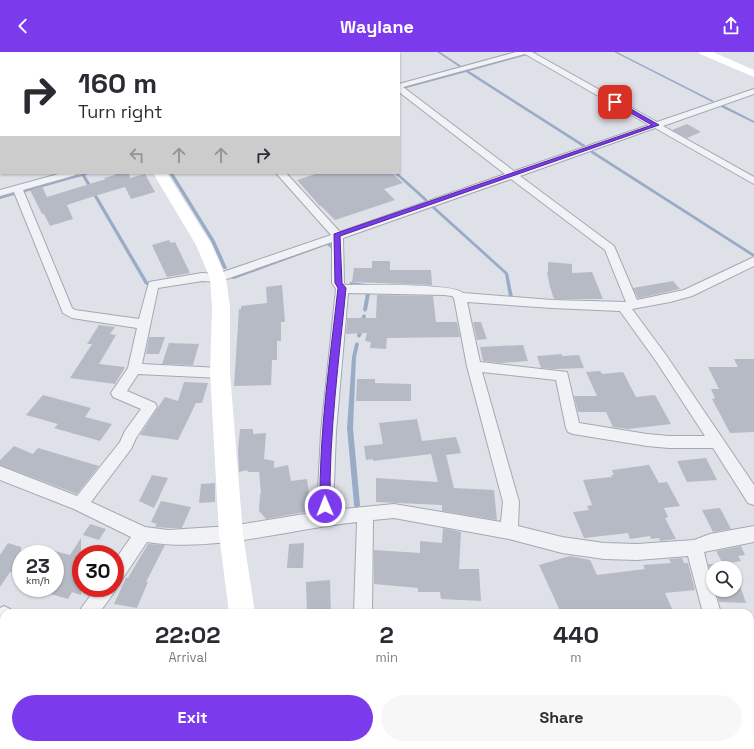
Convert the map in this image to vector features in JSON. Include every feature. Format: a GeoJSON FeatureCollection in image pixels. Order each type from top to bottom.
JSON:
{"type":"FeatureCollection","features":[{"type":"Feature","properties":{"kind":"street"},"geometry":{"type":"LineString","coordinates":[[704,52],[754,74]]}},
{"type":"Feature","properties":{"kind":"street"},"geometry":{"type":"LineString","coordinates":[[400,88],[528,53],[754,180]]}},
{"type":"Feature","properties":{"kind":"street"},"geometry":{"type":"LineString","coordinates":[[400,88],[452,131],[610,248],[629,306],[660,358],[754,498]]}},
{"type":"Feature","properties":{"kind":"street"},"geometry":{"type":"LineString","coordinates":[[80,504],[126,445],[130,435],[150,407],[118,393],[134,369],[153,285],[202,277],[218,278],[337,235],[754,91]]}},
{"type":"Feature","properties":{"kind":"street"},"geometry":{"type":"LineString","coordinates":[[161,174],[204,245],[218,278],[221,307],[220,373],[231,534],[241,609]]}},
{"type":"Feature","properties":{"kind":"street"},"geometry":{"type":"LineString","coordinates":[[282,174],[337,235],[338,283],[342,288],[328,430],[325,480],[325,518]]}},
{"type":"Feature","properties":{"kind":"street"},"geometry":{"type":"LineString","coordinates":[[0,193],[19,191],[59,175]]}},
{"type":"Feature","properties":{"kind":"street"},"geometry":{"type":"LineString","coordinates":[[19,191],[67,310],[72,314],[143,324]]}},
{"type":"Feature","properties":{"kind":"street"},"geometry":{"type":"LineString","coordinates":[[460,297],[552,304],[629,306],[688,293],[754,261]]}},
{"type":"Feature","properties":{"kind":"street"},"geometry":{"type":"LineString","coordinates":[[342,288],[444,291],[456,293],[460,297],[474,366],[512,502],[509,531]]}},
{"type":"Feature","properties":{"kind":"street"},"geometry":{"type":"LineString","coordinates":[[474,366],[562,376],[573,428],[647,440],[669,442],[715,442]]}},
{"type":"Feature","properties":{"kind":"street"},"geometry":{"type":"LineString","coordinates":[[134,369],[220,373]]}},
{"type":"Feature","properties":{"kind":"street"},"geometry":{"type":"LineString","coordinates":[[0,473],[80,504],[143,534],[168,538],[231,534],[325,518],[394,511],[509,531],[562,545],[604,551],[637,552],[694,548],[710,542],[754,534]]}},
{"type":"Feature","properties":{"kind":"street"},"geometry":{"type":"LineString","coordinates":[[363,609],[365,514]]}},
{"type":"Feature","properties":{"kind":"street"},"geometry":{"type":"LineString","coordinates":[[124,562],[143,534]]}},
{"type":"Feature","properties":{"kind":"street"},"geometry":{"type":"LineString","coordinates":[[694,548],[711,609]]}},
{"type":"Feature","properties":{"kind":"street"},"geometry":{"type":"LineString","coordinates":[[91,609],[100,597]]}},
{"type":"Feature","properties":{"kind":"building"},"geometry":{"type":"Polygon","coordinates":[[[687,124],[701,132],[687,138],[672,130],[687,124]]]}},
{"type":"Feature","properties":{"kind":"building"},"geometry":{"type":"Polygon","coordinates":[[[129,174],[130,178],[145,174],[155,192],[131,199],[125,187],[88,198],[67,205],[73,219],[50,226],[30,190],[42,186],[47,197],[115,175],[129,174]]]}},
{"type":"Feature","properties":{"kind":"building"},"geometry":{"type":"Polygon","coordinates":[[[316,174],[393,174],[403,183],[384,189],[395,200],[335,220],[320,206],[297,180],[316,174]]]}},
{"type":"Feature","properties":{"kind":"building"},"geometry":{"type":"Polygon","coordinates":[[[169,240],[171,243],[175,242],[190,273],[167,277],[152,245],[169,240]]]}},
{"type":"Feature","properties":{"kind":"building"},"geometry":{"type":"Polygon","coordinates":[[[372,261],[390,261],[390,270],[431,270],[432,285],[352,282],[354,268],[372,268],[372,261]]]}},
{"type":"Feature","properties":{"kind":"building"},"geometry":{"type":"Polygon","coordinates":[[[548,262],[572,264],[572,273],[592,272],[603,299],[554,299],[547,272],[548,262]]]}},
{"type":"Feature","properties":{"kind":"building"},"geometry":{"type":"Polygon","coordinates":[[[673,281],[680,289],[640,298],[638,298],[633,288],[673,281]]]}},
{"type":"Feature","properties":{"kind":"building"},"geometry":{"type":"Polygon","coordinates":[[[282,285],[285,322],[281,322],[281,341],[277,341],[277,360],[272,360],[271,385],[234,386],[239,309],[241,309],[241,306],[267,303],[266,287],[282,285]]]}},
{"type":"Feature","properties":{"kind":"building"},"geometry":{"type":"Polygon","coordinates":[[[377,295],[433,296],[436,322],[457,322],[460,337],[387,338],[386,349],[370,348],[371,342],[365,341],[367,333],[346,334],[347,318],[376,318],[377,295]]]}},
{"type":"Feature","properties":{"kind":"building"},"geometry":{"type":"Polygon","coordinates":[[[473,322],[481,322],[487,339],[477,340],[473,322]]]}},
{"type":"Feature","properties":{"kind":"building"},"geometry":{"type":"Polygon","coordinates":[[[99,325],[115,327],[110,334],[116,335],[99,364],[125,367],[115,384],[70,378],[92,344],[87,344],[99,325]]]}},
{"type":"Feature","properties":{"kind":"building"},"geometry":{"type":"Polygon","coordinates":[[[149,337],[165,337],[159,354],[146,354],[149,337]]]}},
{"type":"Feature","properties":{"kind":"building"},"geometry":{"type":"Polygon","coordinates":[[[169,343],[199,344],[193,365],[162,364],[169,343]]]}},
{"type":"Feature","properties":{"kind":"building"},"geometry":{"type":"Polygon","coordinates":[[[523,345],[528,361],[501,363],[483,361],[480,347],[523,345]]]}},
{"type":"Feature","properties":{"kind":"building"},"geometry":{"type":"Polygon","coordinates":[[[562,354],[562,356],[579,355],[584,368],[541,368],[537,356],[562,354]]]}},
{"type":"Feature","properties":{"kind":"building"},"geometry":{"type":"Polygon","coordinates":[[[734,359],[754,359],[754,432],[730,433],[712,399],[715,398],[711,389],[719,389],[708,367],[738,367],[734,359]]]}},
{"type":"Feature","properties":{"kind":"building"},"geometry":{"type":"Polygon","coordinates":[[[600,371],[602,374],[623,372],[636,397],[655,395],[671,424],[628,429],[613,427],[606,412],[578,412],[574,396],[597,396],[586,372],[600,371]]]}},
{"type":"Feature","properties":{"kind":"building"},"geometry":{"type":"Polygon","coordinates":[[[357,379],[375,379],[375,383],[411,384],[411,401],[356,401],[357,379]]]}},
{"type":"Feature","properties":{"kind":"building"},"geometry":{"type":"Polygon","coordinates":[[[184,382],[208,383],[202,403],[196,403],[178,440],[140,435],[165,397],[178,401],[184,382]]]}},
{"type":"Feature","properties":{"kind":"building"},"geometry":{"type":"Polygon","coordinates":[[[43,395],[91,408],[85,417],[112,424],[100,441],[54,428],[58,424],[26,415],[43,395]]]}},
{"type":"Feature","properties":{"kind":"building"},"geometry":{"type":"Polygon","coordinates":[[[417,419],[422,441],[456,437],[461,453],[446,455],[454,488],[494,490],[497,520],[442,511],[442,505],[376,502],[376,478],[438,482],[431,454],[373,461],[373,459],[366,460],[364,446],[383,444],[379,423],[417,419]]]}},
{"type":"Feature","properties":{"kind":"building"},"geometry":{"type":"Polygon","coordinates":[[[240,429],[253,429],[253,434],[266,433],[264,459],[274,461],[274,468],[288,465],[291,481],[307,479],[311,511],[266,519],[259,511],[261,492],[259,472],[248,472],[247,470],[239,472],[238,450],[240,429]]]}},
{"type":"Feature","properties":{"kind":"building"},"geometry":{"type":"Polygon","coordinates":[[[14,446],[33,454],[38,448],[99,466],[77,494],[0,465],[0,460],[14,446]]]}},
{"type":"Feature","properties":{"kind":"building"},"geometry":{"type":"Polygon","coordinates":[[[706,458],[717,480],[687,482],[677,461],[706,458]]]}},
{"type":"Feature","properties":{"kind":"building"},"geometry":{"type":"Polygon","coordinates":[[[649,465],[659,483],[667,482],[680,506],[664,508],[668,517],[665,518],[676,539],[660,541],[659,538],[651,539],[650,536],[630,539],[628,533],[584,538],[573,512],[589,510],[587,506],[592,505],[583,480],[612,477],[611,475],[614,475],[612,470],[649,465]]]}},
{"type":"Feature","properties":{"kind":"building"},"geometry":{"type":"Polygon","coordinates":[[[152,475],[168,478],[154,508],[139,501],[152,475]]]}},
{"type":"Feature","properties":{"kind":"building"},"geometry":{"type":"Polygon","coordinates":[[[215,483],[215,502],[199,503],[201,484],[215,483]]]}},
{"type":"Feature","properties":{"kind":"building"},"geometry":{"type":"Polygon","coordinates":[[[161,501],[191,507],[182,528],[155,527],[157,524],[151,522],[161,501]]]}},
{"type":"Feature","properties":{"kind":"building"},"geometry":{"type":"Polygon","coordinates":[[[720,508],[731,529],[713,532],[702,510],[720,508]]]}},
{"type":"Feature","properties":{"kind":"building"},"geometry":{"type":"Polygon","coordinates":[[[90,524],[106,529],[99,540],[83,535],[90,524]]]}},
{"type":"Feature","properties":{"kind":"building"},"geometry":{"type":"Polygon","coordinates":[[[443,528],[461,532],[459,569],[479,569],[481,601],[441,599],[440,592],[418,592],[418,588],[374,584],[374,550],[420,553],[420,541],[442,543],[443,528]]]}},
{"type":"Feature","properties":{"kind":"building"},"geometry":{"type":"Polygon","coordinates":[[[81,538],[81,545],[76,545],[81,538]]]}},
{"type":"Feature","properties":{"kind":"building"},"geometry":{"type":"Polygon","coordinates":[[[8,543],[14,545],[12,545],[12,573],[10,572],[0,587],[0,555],[8,543]]]}},
{"type":"Feature","properties":{"kind":"building"},"geometry":{"type":"Polygon","coordinates":[[[304,543],[303,568],[287,568],[289,544],[304,543]]]}},
{"type":"Feature","properties":{"kind":"building"},"geometry":{"type":"Polygon","coordinates":[[[148,544],[165,545],[146,582],[148,582],[137,608],[114,604],[117,597],[124,597],[124,582],[126,578],[128,578],[148,544]]]}},
{"type":"Feature","properties":{"kind":"building"},"geometry":{"type":"Polygon","coordinates":[[[741,546],[745,555],[738,556],[741,561],[721,561],[716,551],[741,546]]]}},
{"type":"Feature","properties":{"kind":"building"},"geometry":{"type":"Polygon","coordinates":[[[72,552],[72,592],[68,599],[61,597],[64,597],[64,553],[70,555],[72,552]]]}},
{"type":"Feature","properties":{"kind":"building"},"geometry":{"type":"Polygon","coordinates":[[[570,556],[590,560],[597,575],[645,569],[643,565],[671,563],[669,559],[682,558],[684,563],[688,563],[695,590],[665,593],[672,609],[559,609],[539,565],[570,556]]]}},
{"type":"Feature","properties":{"kind":"building"},"geometry":{"type":"Polygon","coordinates":[[[330,580],[331,609],[307,609],[306,582],[330,580]]]}},
{"type":"Feature","properties":{"kind":"building"},"geometry":{"type":"Polygon","coordinates":[[[742,591],[746,603],[719,602],[718,597],[742,597],[742,591]]]}},
{"type":"Feature","properties":{"kind":"waterway"},"geometry":{"type":"LineString","coordinates":[[438,52],[462,67]]}},
{"type":"Feature","properties":{"kind":"waterway"},"geometry":{"type":"LineString","coordinates":[[400,89],[537,52]]}},
{"type":"Feature","properties":{"kind":"waterway"},"geometry":{"type":"LineString","coordinates":[[615,52],[713,101]]}},
{"type":"Feature","properties":{"kind":"waterway"},"geometry":{"type":"LineString","coordinates":[[467,71],[584,146]]}},
{"type":"Feature","properties":{"kind":"waterway"},"geometry":{"type":"LineString","coordinates":[[722,106],[754,122]]}},
{"type":"Feature","properties":{"kind":"waterway"},"geometry":{"type":"LineString","coordinates":[[592,152],[753,255]]}},
{"type":"Feature","properties":{"kind":"waterway"},"geometry":{"type":"LineString","coordinates":[[0,198],[86,174]]}},
{"type":"Feature","properties":{"kind":"waterway"},"geometry":{"type":"LineString","coordinates":[[172,174],[213,241],[225,268]]}},
{"type":"Feature","properties":{"kind":"waterway"},"geometry":{"type":"LineString","coordinates":[[397,174],[426,200]]}},
{"type":"Feature","properties":{"kind":"waterway"},"geometry":{"type":"LineString","coordinates":[[83,175],[147,284]]}},
{"type":"Feature","properties":{"kind":"waterway"},"geometry":{"type":"LineString","coordinates":[[433,207],[507,274],[511,297]]}},
{"type":"Feature","properties":{"kind":"waterway"},"geometry":{"type":"LineString","coordinates":[[233,278],[327,244],[333,247],[333,252]]}},
{"type":"Feature","properties":{"kind":"waterway"},"geometry":{"type":"LineString","coordinates":[[351,283],[367,285]]}},
{"type":"Feature","properties":{"kind":"waterway"},"geometry":{"type":"LineString","coordinates":[[365,310],[368,294]]}},
{"type":"Feature","properties":{"kind":"waterway"},"geometry":{"type":"LineString","coordinates":[[359,336],[364,316]]}},
{"type":"Feature","properties":{"kind":"waterway"},"geometry":{"type":"LineString","coordinates":[[357,344],[354,357],[350,428],[357,505]]}},
{"type":"Feature","properties":{"kind":"route"},"geometry":{"type":"LineString","coordinates":[[325,506],[328,430],[342,288],[338,283],[337,235],[656,125],[615,102]]}}]}
